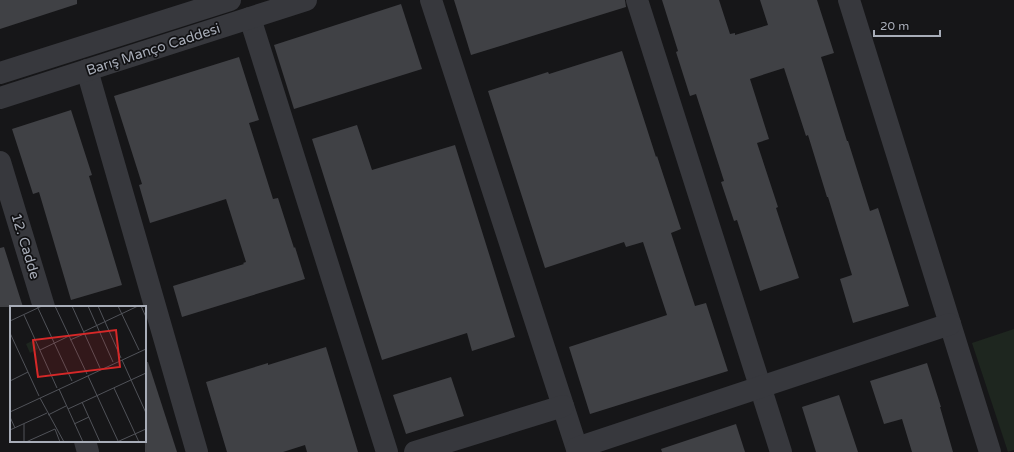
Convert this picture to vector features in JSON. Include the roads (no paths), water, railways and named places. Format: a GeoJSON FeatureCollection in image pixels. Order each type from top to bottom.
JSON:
{"type":"FeatureCollection","features":[{"type":"Feature","properties":{"kind":"street","name":"Barış Manço Caddesi"},"geometry":{"type":"LineString","coordinates":[[0,73],[230,0]]}},
{"type":"Feature","properties":{"kind":"street","name":"Barış Manço Caddesi"},"geometry":{"type":"LineString","coordinates":[[0,98],[306,0]]}},
{"type":"Feature","properties":{"kind":"street"},"geometry":{"type":"LineString","coordinates":[[431,0],[577,450],[950,324]]}},
{"type":"Feature","properties":{"kind":"street"},"geometry":{"type":"LineString","coordinates":[[636,0],[781,452]]}},
{"type":"Feature","properties":{"kind":"street"},"geometry":{"type":"LineString","coordinates":[[849,0],[990,452]]}},
{"type":"Feature","properties":{"kind":"street"},"geometry":{"type":"LineString","coordinates":[[250,18],[387,452]]}},
{"type":"Feature","properties":{"kind":"street"},"geometry":{"type":"LineString","coordinates":[[87,70],[197,452]]}},
{"type":"Feature","properties":{"kind":"street","name":"12. Cadde"},"geometry":{"type":"LineString","coordinates":[[0,162],[44,306]]}},
{"type":"Feature","properties":{"kind":"street"},"geometry":{"type":"LineString","coordinates":[[415,452],[563,406]]}},
{"type":"Feature","properties":{"kind":"street"},"geometry":{"type":"LineString","coordinates":[[85,442],[88,452]]}}]}
